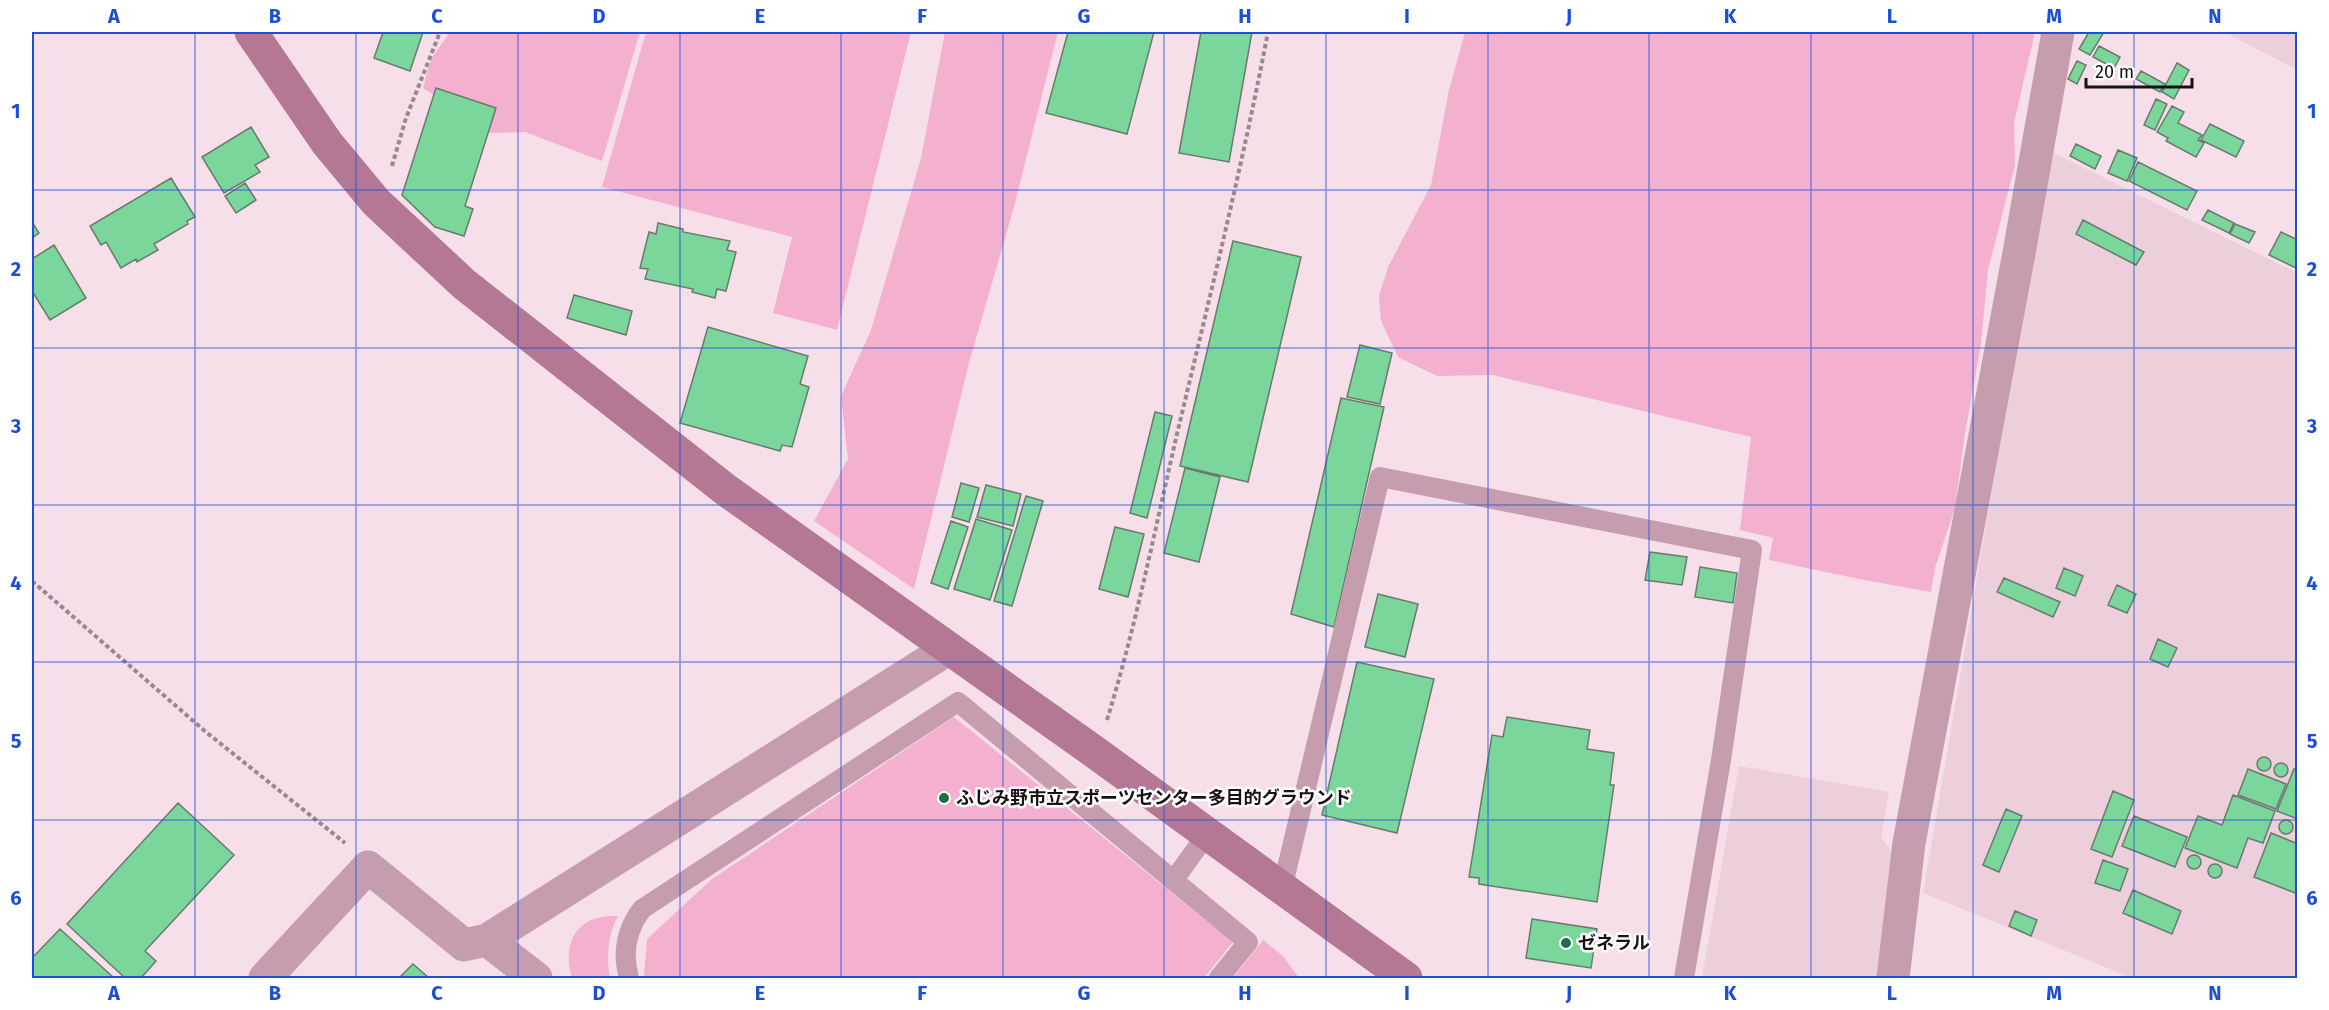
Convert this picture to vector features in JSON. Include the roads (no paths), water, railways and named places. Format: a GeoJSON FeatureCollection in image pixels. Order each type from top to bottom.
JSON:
{"type":"FeatureCollection","features":[{"type":"Feature","properties":{"kind":"street"},"geometry":{"type":"LineString","coordinates":[[251,32],[327,143],[376,202],[464,284],[726,490],[1096,753],[1406,978]]}},
{"type":"Feature","properties":{"kind":"street"},"geometry":{"type":"LineString","coordinates":[[1893,978],[1908,843],[2017,264],[2058,32]]}},
{"type":"Feature","properties":{"kind":"street"},"geometry":{"type":"LineString","coordinates":[[265,978],[368,867],[464,945],[486,940],[948,649]]}},
{"type":"Feature","properties":{"kind":"street"},"geometry":{"type":"LineString","coordinates":[[486,940],[536,978]]}},
{"type":"Feature","properties":{"kind":"lane"},"geometry":{"type":"LineString","coordinates":[[1282,889],[1380,477],[1752,550],[1721,760],[1684,978]]}},
{"type":"Feature","properties":{"kind":"lane"},"geometry":{"type":"LineString","coordinates":[[629,978],[626,968],[625,942],[633,921],[642,909],[958,702],[1248,942],[1219,978]]}},
{"type":"Feature","properties":{"kind":"lane"},"geometry":{"type":"LineString","coordinates":[[1173,880],[1207,834]]}},
{"type":"Feature","properties":{"kind":"place","name":"ふじみ野市⽴スポーツセンター多⽬的グラウンド"},"geometry":{"type":"Point","coordinates":[944,798]}},
{"type":"Feature","properties":{"kind":"place","name":"ゼネラル"},"geometry":{"type":"Point","coordinates":[1566,943]}}]}
